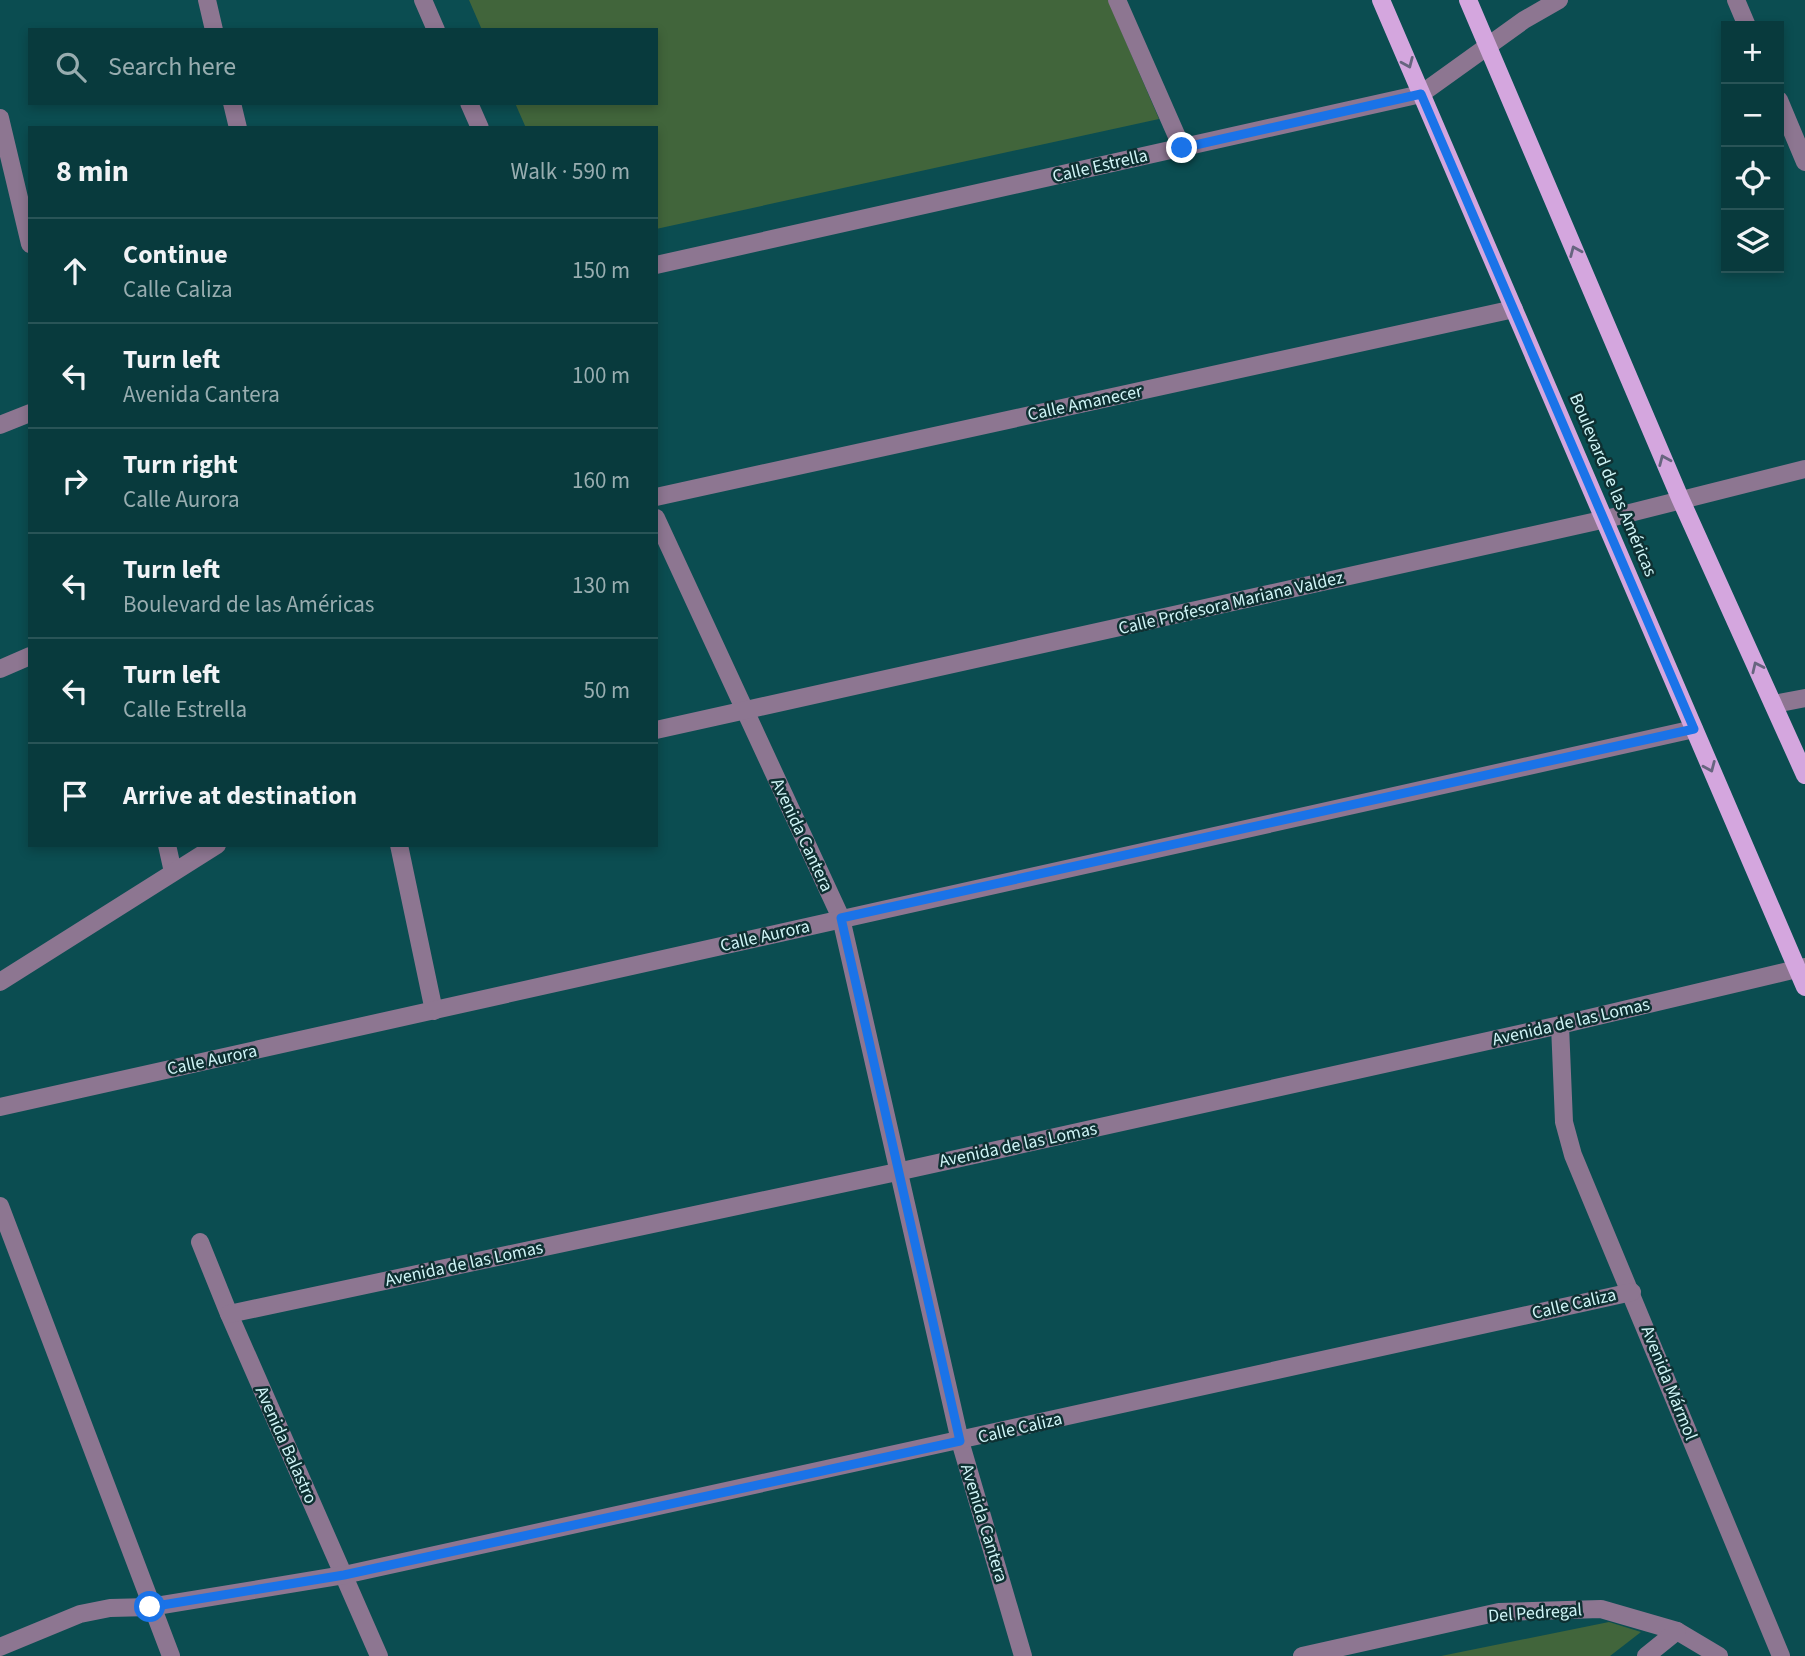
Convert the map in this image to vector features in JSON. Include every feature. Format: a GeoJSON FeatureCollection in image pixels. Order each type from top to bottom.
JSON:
{"type":"FeatureCollection","features":[{"type":"Feature","properties":{"kind":"main road","name":"Boulevard de las Américas"},"geometry":{"type":"LineString","coordinates":[[1381,0],[1694,729],[1801,968],[1805,987]]}},
{"type":"Feature","properties":{"kind":"main road"},"geometry":{"type":"LineString","coordinates":[[1468,0],[1680,498],[1805,775]]}},
{"type":"Feature","properties":{"kind":"street"},"geometry":{"type":"LineString","coordinates":[[207,0],[214,28]]}},
{"type":"Feature","properties":{"kind":"street"},"geometry":{"type":"LineString","coordinates":[[423,0],[435,28]]}},
{"type":"Feature","properties":{"kind":"street"},"geometry":{"type":"LineString","coordinates":[[1117,0],[1182,148]]}},
{"type":"Feature","properties":{"kind":"street","name":"Calle Estrella"},"geometry":{"type":"LineString","coordinates":[[658,265],[1421,94],[1524,20],[1559,0]]}},
{"type":"Feature","properties":{"kind":"street"},"geometry":{"type":"LineString","coordinates":[[1736,0],[1745,21]]}},
{"type":"Feature","properties":{"kind":"street"},"geometry":{"type":"LineString","coordinates":[[232,105],[238,126]]}},
{"type":"Feature","properties":{"kind":"street"},"geometry":{"type":"LineString","coordinates":[[470,105],[479,126]]}},
{"type":"Feature","properties":{"kind":"street"},"geometry":{"type":"LineString","coordinates":[[1784,112],[1805,162]]}},
{"type":"Feature","properties":{"kind":"street"},"geometry":{"type":"LineString","coordinates":[[1,123],[28,236]]}},
{"type":"Feature","properties":{"kind":"street","name":"Calle Amanecer"},"geometry":{"type":"LineString","coordinates":[[658,497],[1514,309]]}},
{"type":"Feature","properties":{"kind":"street"},"geometry":{"type":"LineString","coordinates":[[0,425],[28,414]]}},
{"type":"Feature","properties":{"kind":"street","name":"Calle Profesora Mariana Valdez"},"geometry":{"type":"LineString","coordinates":[[658,730],[1606,519],[1680,498],[1805,469]]}},
{"type":"Feature","properties":{"kind":"street","name":"Avenida Cantera"},"geometry":{"type":"LineString","coordinates":[[658,522],[841,918],[960,1441],[1023,1656]]}},
{"type":"Feature","properties":{"kind":"street"},"geometry":{"type":"LineString","coordinates":[[0,669],[28,657]]}},
{"type":"Feature","properties":{"kind":"street"},"geometry":{"type":"LineString","coordinates":[[1774,704],[1805,698]]}},
{"type":"Feature","properties":{"kind":"street","name":"Calle Aurora"},"geometry":{"type":"LineString","coordinates":[[0,1107],[1694,729]]}},
{"type":"Feature","properties":{"kind":"street"},"geometry":{"type":"LineString","coordinates":[[167,847],[173,872]]}},
{"type":"Feature","properties":{"kind":"street"},"geometry":{"type":"LineString","coordinates":[[0,982],[214,847]]}},
{"type":"Feature","properties":{"kind":"street"},"geometry":{"type":"LineString","coordinates":[[399,847],[434,1011]]}},
{"type":"Feature","properties":{"kind":"street","name":"Avenida de las Lomas"},"geometry":{"type":"LineString","coordinates":[[229,1314],[897,1172],[1560,1025],[1801,968]]}},
{"type":"Feature","properties":{"kind":"street","name":"Avenida Mármol"},"geometry":{"type":"LineString","coordinates":[[1560,1025],[1564,1122],[1573,1155],[1781,1656]]}},
{"type":"Feature","properties":{"kind":"street"},"geometry":{"type":"LineString","coordinates":[[0,1206],[170,1656]]}},
{"type":"Feature","properties":{"kind":"street","name":"Avenida Balastro"},"geometry":{"type":"LineString","coordinates":[[200,1242],[379,1656]]}},
{"type":"Feature","properties":{"kind":"street","name":"Calle Caliza"},"geometry":{"type":"LineString","coordinates":[[0,1647],[80,1614],[110,1608],[150,1607],[344,1575],[1632,1292]]}},
{"type":"Feature","properties":{"kind":"street","name":"Del Pedregal"},"geometry":{"type":"LineString","coordinates":[[1302,1656],[1499,1612],[1601,1609],[1676,1631],[1719,1656]]}},
{"type":"Feature","properties":{"kind":"street"},"geometry":{"type":"LineString","coordinates":[[1646,1656],[1676,1631]]}},
{"type":"Feature","properties":{"kind":"green space"},"geometry":{"type":"Polygon","coordinates":[[[469,0],[1108,0],[1159,119],[658,229],[658,126],[525,126],[516,105],[658,105],[658,28],[481,28],[469,0]]]}},
{"type":"Feature","properties":{"kind":"green space"},"geometry":{"type":"Polygon","coordinates":[[[1609,1622],[1641,1632],[1610,1656],[1441,1656],[1609,1622]]]}},
{"type":"Feature","properties":{"kind":"route"},"geometry":{"type":"LineString","coordinates":[[150,1607],[344,1575],[960,1441],[841,918],[1694,729],[1421,94],[1182,148]]}}]}
